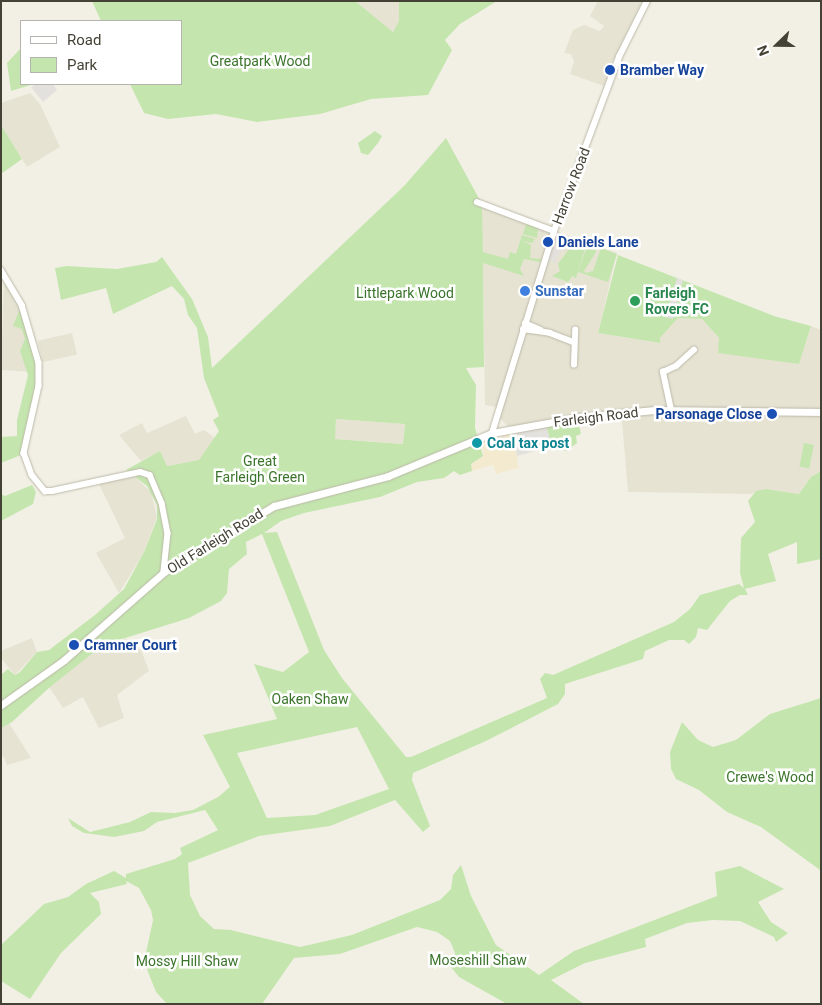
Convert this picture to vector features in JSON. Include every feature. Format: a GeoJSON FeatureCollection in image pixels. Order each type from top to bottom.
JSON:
{"type":"FeatureCollection","features":[{"type":"Feature","properties":{"kind":"street","name":"Harrow Road"},"geometry":{"type":"LineString","coordinates":[[492,433],[554,231],[619,57],[647,1]]}},
{"type":"Feature","properties":{"kind":"street"},"geometry":{"type":"LineString","coordinates":[[477,202],[554,231]]}},
{"type":"Feature","properties":{"kind":"street"},"geometry":{"type":"LineString","coordinates":[[1,270],[22,305],[39,363],[39,386],[24,453],[32,475],[45,491],[140,472],[150,475],[162,503],[168,533],[167,559],[164,572]]}},
{"type":"Feature","properties":{"kind":"street"},"geometry":{"type":"LineString","coordinates":[[524,326],[573,342]]}},
{"type":"Feature","properties":{"kind":"street"},"geometry":{"type":"LineString","coordinates":[[574,365],[573,342],[575,330]]}},
{"type":"Feature","properties":{"kind":"street"},"geometry":{"type":"LineString","coordinates":[[671,410],[664,372],[676,366],[694,350]]}},
{"type":"Feature","properties":{"kind":"street","name":"Farleigh Road"},"geometry":{"type":"LineString","coordinates":[[492,433],[602,414],[671,410],[821,412]]}},
{"type":"Feature","properties":{"kind":"street","name":"Old Farleigh Road"},"geometry":{"type":"LineString","coordinates":[[1,705],[64,660],[164,572],[274,506],[388,476],[492,433]]}},
{"type":"Feature","properties":{"kind":"street"},"geometry":{"type":"LineString","coordinates":[[167,559],[178,563]]}},
{"type":"Feature","properties":{"kind":"shaded area"},"geometry":{"type":"Polygon","coordinates":[[[354,1],[399,1],[399,21],[393,32],[354,1]]]}},
{"type":"Feature","properties":{"kind":"shaded area"},"geometry":{"type":"Polygon","coordinates":[[[598,1],[643,1],[613,60],[604,86],[570,74],[574,62],[571,54],[564,53],[573,30],[584,25],[600,31],[604,26],[590,16],[598,1]]]}},
{"type":"Feature","properties":{"kind":"shaded area"},"geometry":{"type":"Polygon","coordinates":[[[34,85],[54,85],[57,90],[43,102],[31,87],[34,85]]]}},
{"type":"Feature","properties":{"kind":"shaded area"},"geometry":{"type":"Polygon","coordinates":[[[30,93],[40,104],[60,147],[27,167],[1,125],[1,103],[30,93]]]}},
{"type":"Feature","properties":{"kind":"shaded area"},"geometry":{"type":"Polygon","coordinates":[[[482,204],[617,253],[598,333],[660,343],[660,338],[678,318],[702,319],[719,338],[770,359],[799,364],[811,326],[821,330],[821,471],[811,477],[799,494],[766,489],[751,494],[628,492],[621,410],[511,430],[499,417],[502,408],[485,405],[482,204]]]}},
{"type":"Feature","properties":{"kind":"shaded area"},"geometry":{"type":"Polygon","coordinates":[[[557,232],[567,238],[560,239],[566,242],[563,247],[554,243],[557,232]]]}},
{"type":"Feature","properties":{"kind":"shaded area"},"geometry":{"type":"Polygon","coordinates":[[[552,246],[562,249],[555,261],[558,264],[548,260],[552,246]]]}},
{"type":"Feature","properties":{"kind":"shaded area"},"geometry":{"type":"Polygon","coordinates":[[[4,277],[21,312],[34,372],[1,370],[4,277]]]}},
{"type":"Feature","properties":{"kind":"shaded area"},"geometry":{"type":"Polygon","coordinates":[[[677,278],[683,280],[673,319],[665,317],[677,278]]]}},
{"type":"Feature","properties":{"kind":"shaded area"},"geometry":{"type":"Polygon","coordinates":[[[72,333],[77,354],[43,362],[38,341],[72,333]]]}},
{"type":"Feature","properties":{"kind":"shaded area"},"geometry":{"type":"Polygon","coordinates":[[[186,416],[195,434],[204,430],[215,438],[200,460],[166,466],[160,451],[141,461],[119,435],[142,423],[147,433],[186,416]]]}},
{"type":"Feature","properties":{"kind":"shaded area"},"geometry":{"type":"Polygon","coordinates":[[[336,419],[405,424],[403,444],[335,439],[336,419]]]}},
{"type":"Feature","properties":{"kind":"shaded area"},"geometry":{"type":"Polygon","coordinates":[[[546,426],[552,446],[517,456],[512,433],[546,426]]]}},
{"type":"Feature","properties":{"kind":"shaded area"},"geometry":{"type":"Polygon","coordinates":[[[512,433],[552,446],[517,456],[519,468],[496,474],[493,465],[472,471],[470,465],[483,456],[482,443],[512,433]]]}},
{"type":"Feature","properties":{"kind":"shaded area"},"geometry":{"type":"Polygon","coordinates":[[[133,475],[151,492],[157,517],[143,554],[119,593],[96,553],[125,538],[99,484],[133,475]]]}},
{"type":"Feature","properties":{"kind":"shaded area"},"geometry":{"type":"Polygon","coordinates":[[[32,638],[37,652],[15,675],[1,658],[1,651],[32,638]]]}},
{"type":"Feature","properties":{"kind":"shaded area"},"geometry":{"type":"Polygon","coordinates":[[[126,639],[141,650],[149,671],[117,695],[124,718],[99,728],[83,697],[63,708],[49,687],[103,645],[126,639]]]}},
{"type":"Feature","properties":{"kind":"shaded area"},"geometry":{"type":"Polygon","coordinates":[[[9,723],[31,758],[7,765],[4,757],[1,757],[1,727],[9,723]]]}},
{"type":"Feature","properties":{"kind":"green space","name":"Greatpark Wood"},"geometry":{"type":"Polygon","coordinates":[[[92,1],[355,1],[393,32],[399,21],[399,1],[497,1],[460,24],[445,40],[452,50],[428,95],[371,99],[320,114],[257,122],[216,114],[168,119],[144,113],[130,85],[182,85],[182,20],[101,20],[92,1]]]}},
{"type":"Feature","properties":{"kind":"green space"},"geometry":{"type":"Polygon","coordinates":[[[20,49],[20,85],[31,85],[11,91],[7,63],[20,49]]]}},
{"type":"Feature","properties":{"kind":"green space"},"geometry":{"type":"Polygon","coordinates":[[[1,125],[22,159],[1,174],[1,125]]]}},
{"type":"Feature","properties":{"kind":"green space"},"geometry":{"type":"Polygon","coordinates":[[[375,131],[382,136],[378,143],[368,155],[361,153],[358,143],[375,131]]]}},
{"type":"Feature","properties":{"kind":"green space"},"geometry":{"type":"Polygon","coordinates":[[[446,138],[482,204],[483,252],[508,259],[510,252],[516,254],[522,235],[535,239],[532,243],[522,241],[531,245],[530,258],[542,259],[540,262],[524,259],[520,269],[524,276],[483,263],[484,367],[466,368],[476,385],[475,428],[483,456],[471,464],[472,471],[460,475],[454,471],[444,478],[417,482],[380,497],[304,513],[281,521],[264,533],[277,532],[324,650],[342,678],[406,757],[411,757],[547,698],[540,679],[545,673],[553,675],[674,622],[690,609],[700,595],[739,584],[744,588],[740,573],[741,538],[755,522],[748,501],[756,491],[766,489],[799,494],[811,477],[821,471],[821,559],[797,564],[797,542],[768,554],[776,581],[745,589],[748,595],[740,595],[730,601],[707,630],[698,628],[696,637],[689,644],[684,640],[669,640],[645,651],[643,659],[565,684],[565,694],[558,704],[486,741],[413,773],[412,780],[430,826],[423,832],[395,800],[330,826],[259,836],[188,863],[190,895],[200,916],[214,929],[231,930],[300,947],[352,935],[440,900],[451,889],[453,875],[461,865],[471,896],[496,945],[539,975],[574,951],[717,896],[715,872],[740,866],[784,889],[758,902],[771,922],[788,933],[776,942],[774,937],[740,921],[713,920],[687,923],[645,939],[646,947],[585,963],[551,980],[584,1004],[507,1004],[459,977],[451,967],[455,953],[450,941],[437,932],[417,927],[340,954],[294,958],[262,1004],[167,1004],[156,992],[144,962],[153,920],[151,910],[139,888],[126,881],[127,884],[90,893],[99,902],[101,914],[61,953],[30,999],[1,981],[1,945],[44,904],[68,897],[86,884],[114,871],[126,878],[126,874],[175,859],[182,854],[180,848],[218,830],[205,810],[157,822],[144,831],[114,837],[84,833],[72,826],[68,818],[90,832],[130,822],[151,812],[175,813],[193,810],[218,797],[230,787],[203,735],[277,719],[254,664],[283,672],[309,652],[262,534],[246,542],[247,554],[229,569],[227,593],[221,601],[189,618],[103,645],[50,687],[12,722],[1,728],[1,675],[8,669],[15,675],[20,672],[37,652],[49,650],[95,615],[124,589],[144,552],[157,519],[157,505],[147,486],[126,470],[160,451],[167,466],[199,460],[219,431],[213,420],[219,416],[204,378],[197,328],[188,315],[184,299],[172,286],[113,314],[106,288],[61,300],[55,268],[67,266],[117,269],[156,262],[162,257],[192,299],[208,337],[212,368],[404,186],[446,138]],[[336,419],[335,439],[403,444],[405,424],[336,419]],[[357,727],[237,753],[267,818],[315,815],[389,789],[357,727]]]}},
{"type":"Feature","properties":{"kind":"green space"},"geometry":{"type":"Polygon","coordinates":[[[526,224],[538,228],[537,238],[523,234],[526,224]]]}},
{"type":"Feature","properties":{"kind":"green space"},"geometry":{"type":"Polygon","coordinates":[[[577,238],[587,242],[576,278],[572,276],[568,282],[552,276],[560,271],[558,264],[577,238]]]}},
{"type":"Feature","properties":{"kind":"green space"},"geometry":{"type":"Polygon","coordinates":[[[588,243],[594,245],[596,252],[584,271],[586,273],[593,271],[601,248],[617,254],[608,282],[578,272],[588,243]]]}},
{"type":"Feature","properties":{"kind":"green space"},"geometry":{"type":"Polygon","coordinates":[[[618,255],[774,316],[811,326],[799,364],[718,353],[719,338],[702,319],[678,318],[660,338],[660,343],[598,333],[618,255]]]}},
{"type":"Feature","properties":{"kind":"green space"},"geometry":{"type":"Polygon","coordinates":[[[21,306],[35,350],[36,389],[21,455],[1,463],[1,437],[17,436],[17,420],[28,375],[20,351],[25,339],[22,329],[13,326],[21,306]]]}},
{"type":"Feature","properties":{"kind":"green space"},"geometry":{"type":"Polygon","coordinates":[[[578,420],[581,434],[576,436],[577,443],[566,451],[552,446],[546,426],[578,420]]]}},
{"type":"Feature","properties":{"kind":"green space"},"geometry":{"type":"Polygon","coordinates":[[[804,443],[814,445],[809,468],[799,467],[804,443]]]}},
{"type":"Feature","properties":{"kind":"green space"},"geometry":{"type":"Polygon","coordinates":[[[32,485],[36,492],[33,504],[1,521],[1,494],[5,496],[32,485]]]}},
{"type":"Feature","properties":{"kind":"green space","name":"Crewe's Wood"},"geometry":{"type":"Polygon","coordinates":[[[821,698],[820,870],[761,827],[727,812],[699,790],[676,779],[671,769],[670,752],[682,722],[698,740],[713,747],[736,740],[770,714],[821,698]]]}},
{"type":"Feature","properties":{"kind":"place","name":"Bramber Way"},"geometry":{"type":"Point","coordinates":[610,70]}},
{"type":"Feature","properties":{"kind":"place","name":"Daniels Lane"},"geometry":{"type":"Point","coordinates":[548,242]}},
{"type":"Feature","properties":{"kind":"place","name":"Sunstar"},"geometry":{"type":"Point","coordinates":[525,291]}},
{"type":"Feature","properties":{"kind":"place","name":"Farleigh Rovers FC"},"geometry":{"type":"Point","coordinates":[635,301]}},
{"type":"Feature","properties":{"kind":"place","name":"Parsonage Close"},"geometry":{"type":"Point","coordinates":[772,414]}},
{"type":"Feature","properties":{"kind":"place","name":"Coal tax post"},"geometry":{"type":"Point","coordinates":[477,443]}},
{"type":"Feature","properties":{"kind":"place","name":"Cramner Court"},"geometry":{"type":"Point","coordinates":[74,645]}},
{"type":"Feature","properties":{"kind":"park label","name":"Littlepark Wood"},"geometry":{"type":"Point","coordinates":[405,293]}},
{"type":"Feature","properties":{"kind":"park label","name":"Great Farleigh Green"},"geometry":{"type":"Point","coordinates":[260,470]}},
{"type":"Feature","properties":{"kind":"park label","name":"Oaken Shaw"},"geometry":{"type":"Point","coordinates":[310,699]}},
{"type":"Feature","properties":{"kind":"park label","name":"Moseshill Shaw"},"geometry":{"type":"Point","coordinates":[478,960]}},
{"type":"Feature","properties":{"kind":"park label","name":"Mossy Hill Shaw"},"geometry":{"type":"Point","coordinates":[187,961]}}]}
